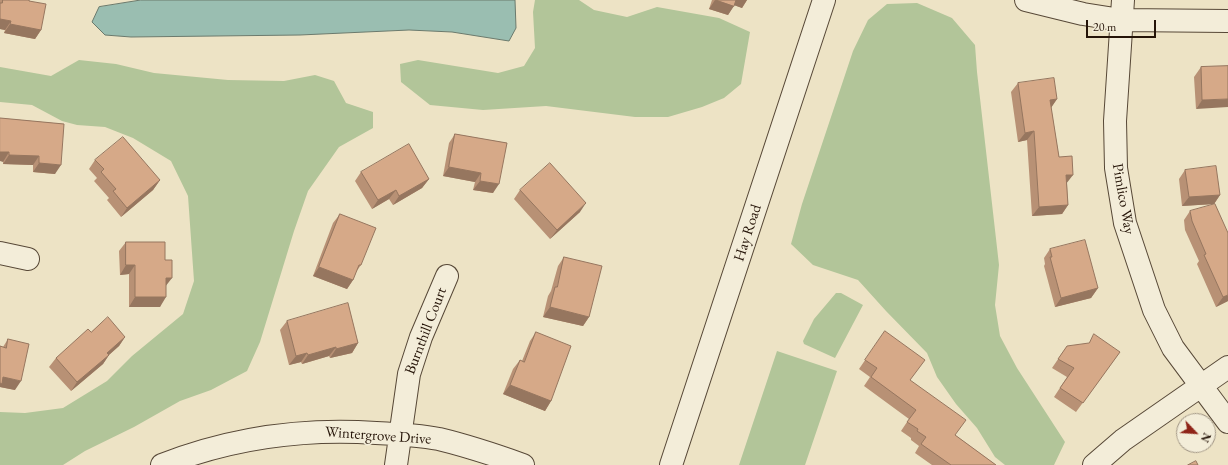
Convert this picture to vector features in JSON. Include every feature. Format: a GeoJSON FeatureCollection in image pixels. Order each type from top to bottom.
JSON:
{"type":"FeatureCollection","features":[{"type":"Feature","properties":{"kind":"street","name":"Hay Road"},"geometry":{"type":"LineString","coordinates":[[671,465],[824,0]]}},
{"type":"Feature","properties":{"kind":"street"},"geometry":{"type":"LineString","coordinates":[[1026,0],[1083,14],[1122,10],[1228,20]]}},
{"type":"Feature","properties":{"kind":"street","name":"Pimlico Way"},"geometry":{"type":"LineString","coordinates":[[1122,10],[1115,121],[1116,168],[1125,222],[1154,310],[1173,348],[1228,422]]}},
{"type":"Feature","properties":{"kind":"street"},"geometry":{"type":"LineString","coordinates":[[0,254],[28,259]]}},
{"type":"Feature","properties":{"kind":"street","name":"Burnthill Court"},"geometry":{"type":"LineString","coordinates":[[396,465],[409,374],[420,337],[447,276]]}},
{"type":"Feature","properties":{"kind":"street"},"geometry":{"type":"LineString","coordinates":[[1094,465],[1123,440],[1228,367]]}},
{"type":"Feature","properties":{"kind":"street","name":"Wintergrove Drive"},"geometry":{"type":"LineString","coordinates":[[162,465],[201,451],[280,434],[338,430],[400,434],[438,439],[523,465]]}},
{"type":"Feature","properties":{"kind":"green space"},"geometry":{"type":"Polygon","coordinates":[[[535,0],[579,0],[594,10],[627,17],[657,7],[719,18],[750,32],[741,84],[724,98],[702,107],[668,117],[635,117],[546,106],[483,110],[430,105],[401,82],[400,64],[418,60],[498,73],[524,66],[535,48],[533,12],[535,0]]]}},
{"type":"Feature","properties":{"kind":"green space"},"geometry":{"type":"Polygon","coordinates":[[[917,3],[952,18],[975,45],[999,265],[995,305],[1000,336],[1017,368],[1065,442],[1054,465],[1005,465],[995,457],[977,428],[956,404],[937,377],[927,353],[858,280],[813,265],[791,244],[802,204],[853,51],[868,20],[887,4],[917,3]]]}},
{"type":"Feature","properties":{"kind":"green space"},"geometry":{"type":"Polygon","coordinates":[[[79,60],[116,64],[154,73],[228,80],[284,81],[315,75],[334,81],[346,103],[373,112],[373,128],[339,147],[308,191],[294,231],[260,342],[247,371],[211,390],[180,401],[134,427],[85,451],[63,465],[0,465],[0,412],[25,413],[63,408],[107,381],[132,356],[183,314],[194,281],[188,196],[171,161],[133,138],[105,127],[77,125],[62,121],[32,105],[0,102],[0,67],[51,76],[79,60]]]}},
{"type":"Feature","properties":{"kind":"green space"},"geometry":{"type":"Polygon","coordinates":[[[836,293],[841,293],[863,305],[835,358],[804,344],[803,341],[814,319],[836,293]]]}},
{"type":"Feature","properties":{"kind":"green space"},"geometry":{"type":"Polygon","coordinates":[[[777,351],[837,371],[805,465],[739,465],[777,351]]]}},
{"type":"Feature","properties":{"kind":"water"},"geometry":{"type":"Polygon","coordinates":[[[141,0],[515,0],[516,28],[509,41],[452,32],[409,30],[300,35],[131,37],[105,35],[92,22],[99,7],[141,0]]]}},
{"type":"Feature","properties":{"kind":"building"},"geometry":{"type":"Polygon","coordinates":[[[3,0],[29,0],[46,4],[41,30],[10,24],[11,21],[0,19],[0,3],[2,3],[3,0]]]}},
{"type":"Feature","properties":{"kind":"building"},"geometry":{"type":"Polygon","coordinates":[[[716,0],[736,0],[734,6],[716,0]]]}},
{"type":"Feature","properties":{"kind":"building"},"geometry":{"type":"Polygon","coordinates":[[[1228,66],[1228,99],[1202,100],[1201,67],[1228,66]]]}},
{"type":"Feature","properties":{"kind":"building"},"geometry":{"type":"Polygon","coordinates":[[[1054,78],[1057,99],[1050,100],[1059,157],[1072,156],[1073,175],[1066,175],[1068,205],[1039,207],[1034,131],[1025,133],[1018,83],[1054,78]]]}},
{"type":"Feature","properties":{"kind":"building"},"geometry":{"type":"Polygon","coordinates":[[[0,118],[64,124],[61,165],[39,163],[39,156],[9,155],[9,152],[0,152],[0,118]]]}},
{"type":"Feature","properties":{"kind":"building"},"geometry":{"type":"Polygon","coordinates":[[[455,134],[507,143],[499,184],[480,181],[481,173],[449,167],[455,134]]]}},
{"type":"Feature","properties":{"kind":"building"},"geometry":{"type":"Polygon","coordinates":[[[123,137],[160,180],[127,208],[113,191],[116,189],[101,172],[104,169],[95,160],[123,137]]]}},
{"type":"Feature","properties":{"kind":"building"},"geometry":{"type":"Polygon","coordinates":[[[409,144],[429,179],[399,196],[396,190],[378,200],[361,172],[409,144]]]}},
{"type":"Feature","properties":{"kind":"building"},"geometry":{"type":"Polygon","coordinates":[[[550,163],[586,203],[557,230],[520,190],[550,163]]]}},
{"type":"Feature","properties":{"kind":"building"},"geometry":{"type":"Polygon","coordinates":[[[1216,166],[1220,195],[1189,197],[1185,170],[1216,166]]]}},
{"type":"Feature","properties":{"kind":"building"},"geometry":{"type":"Polygon","coordinates":[[[1215,204],[1228,233],[1228,295],[1223,297],[1204,255],[1206,254],[1192,221],[1190,211],[1215,204]]]}},
{"type":"Feature","properties":{"kind":"building"},"geometry":{"type":"Polygon","coordinates":[[[340,214],[376,228],[361,265],[359,265],[353,280],[319,267],[340,214]]]}},
{"type":"Feature","properties":{"kind":"building"},"geometry":{"type":"Polygon","coordinates":[[[1085,240],[1098,288],[1061,298],[1050,257],[1052,257],[1050,249],[1085,240]]]}},
{"type":"Feature","properties":{"kind":"building"},"geometry":{"type":"Polygon","coordinates":[[[126,242],[165,242],[165,260],[172,260],[172,278],[166,278],[166,297],[135,297],[135,265],[126,265],[126,242]]]}},
{"type":"Feature","properties":{"kind":"building"},"geometry":{"type":"Polygon","coordinates":[[[564,257],[602,266],[589,317],[550,307],[555,287],[557,287],[564,257]]]}},
{"type":"Feature","properties":{"kind":"building"},"geometry":{"type":"Polygon","coordinates":[[[348,303],[358,343],[336,349],[336,347],[308,355],[307,353],[296,356],[287,321],[348,303]]]}},
{"type":"Feature","properties":{"kind":"building"},"geometry":{"type":"Polygon","coordinates":[[[108,317],[125,337],[107,353],[109,355],[77,382],[56,358],[88,329],[91,332],[108,317]]]}},
{"type":"Feature","properties":{"kind":"building"},"geometry":{"type":"Polygon","coordinates":[[[885,331],[925,360],[910,380],[966,420],[955,435],[996,465],[951,465],[921,444],[926,437],[917,431],[918,429],[907,422],[916,410],[871,377],[877,368],[865,360],[885,331]]]}},
{"type":"Feature","properties":{"kind":"building"},"geometry":{"type":"Polygon","coordinates":[[[536,332],[571,346],[551,401],[510,385],[520,360],[524,362],[536,332]]]}},
{"type":"Feature","properties":{"kind":"building"},"geometry":{"type":"Polygon","coordinates":[[[1094,334],[1120,352],[1083,403],[1060,388],[1074,368],[1058,359],[1067,346],[1089,343],[1094,334]]]}},
{"type":"Feature","properties":{"kind":"building"},"geometry":{"type":"Polygon","coordinates":[[[8,339],[29,344],[21,381],[3,377],[2,384],[0,383],[0,346],[6,348],[8,339]]]}},
{"type":"Feature","properties":{"kind":"building"},"geometry":{"type":"Polygon","coordinates":[[[1196,461],[1198,465],[1188,465],[1196,461]]]}}]}
